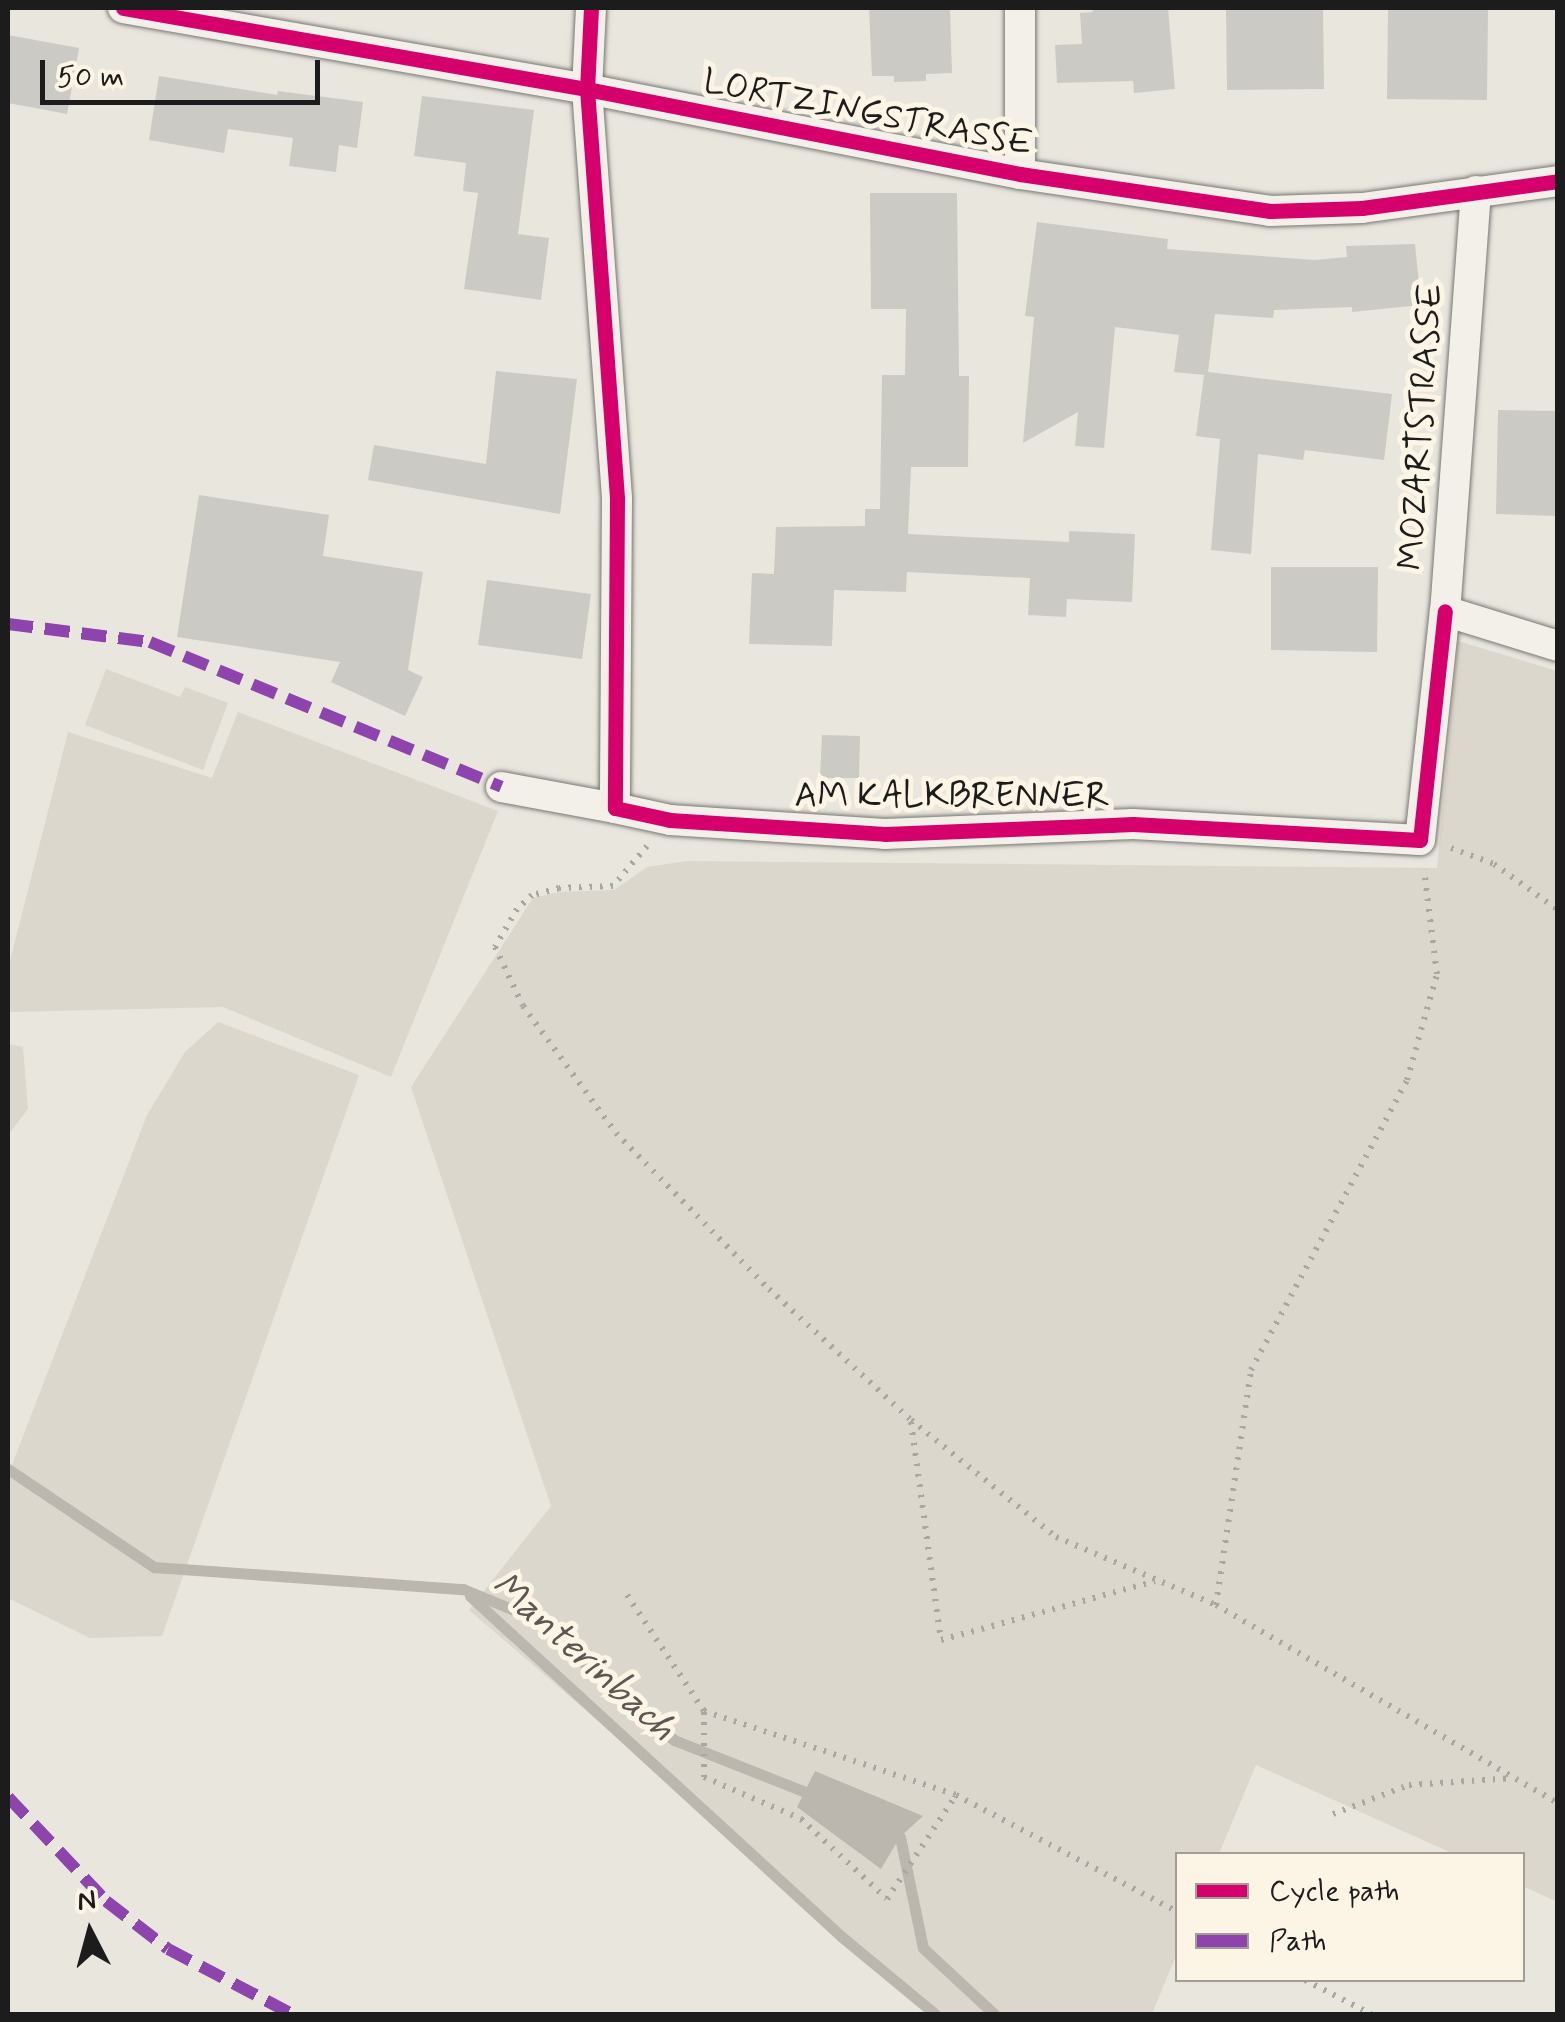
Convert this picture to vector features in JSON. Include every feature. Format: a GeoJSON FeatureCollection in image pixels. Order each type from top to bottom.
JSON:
{"type":"FeatureCollection","features":[{"type":"Feature","properties":{"kind":"street","name":"LORTZINGSTRASSE"},"geometry":{"type":"LineString","coordinates":[[123,8],[172,11],[1020,174],[1270,211],[1362,208],[1558,181]]}},
{"type":"Feature","properties":{"kind":"street"},"geometry":{"type":"LineString","coordinates":[[592,8],[587,89],[618,499],[616,808]]}},
{"type":"Feature","properties":{"kind":"street"},"geometry":{"type":"LineString","coordinates":[[1020,8],[1020,174]]}},
{"type":"Feature","properties":{"kind":"street","name":"MOZARTSTRASSE"},"geometry":{"type":"LineString","coordinates":[[1476,191],[1444,611],[1558,646]]}},
{"type":"Feature","properties":{"kind":"street"},"geometry":{"type":"LineString","coordinates":[[1420,840],[1444,611]]}},
{"type":"Feature","properties":{"kind":"street","name":"AM KALKBRENNER"},"geometry":{"type":"LineString","coordinates":[[501,787],[670,820],[885,834],[1133,824],[1420,840]]}},
{"type":"Feature","properties":{"kind":"path"},"geometry":{"type":"LineString","coordinates":[[670,820],[613,886],[559,888],[532,894],[517,909],[495,947],[523,1006],[616,1133],[769,1289],[910,1420],[1056,1536],[1216,1605],[1558,1802]]}},
{"type":"Feature","properties":{"kind":"path"},"geometry":{"type":"LineString","coordinates":[[1216,1605],[1251,1370],[1407,1080],[1437,974],[1420,840],[1494,864],[1558,910]]}},
{"type":"Feature","properties":{"kind":"path"},"geometry":{"type":"LineString","coordinates":[[910,1420],[941,1640],[1158,1580]]}},
{"type":"Feature","properties":{"kind":"path"},"geometry":{"type":"LineString","coordinates":[[627,1595],[704,1711],[704,1777],[801,1819],[887,1900],[956,1795]]}},
{"type":"Feature","properties":{"kind":"path"},"geometry":{"type":"LineString","coordinates":[[704,1711],[956,1795],[1175,1910]]}},
{"type":"Feature","properties":{"kind":"path"},"geometry":{"type":"LineString","coordinates":[[1333,1814],[1410,1786],[1514,1778]]}},
{"type":"Feature","properties":{"kind":"path"},"geometry":{"type":"LineString","coordinates":[[1309,1982],[1371,2014]]}},
{"type":"Feature","properties":{"kind":"shaded area"},"geometry":{"type":"Polygon","coordinates":[[[1458,641],[1557,671],[1557,1902],[1525,1887],[1525,1852],[1450,1852],[1256,1765],[1220,1852],[1175,1852],[1175,1958],[1152,2014],[939,2014],[469,1610],[551,1506],[411,1087],[533,898],[559,892],[614,890],[647,867],[687,861],[1437,868],[1458,641]]]}},
{"type":"Feature","properties":{"kind":"shaded area"},"geometry":{"type":"Polygon","coordinates":[[[106,669],[180,697],[185,687],[228,703],[203,770],[85,725],[106,669]]]}},
{"type":"Feature","properties":{"kind":"shaded area"},"geometry":{"type":"Polygon","coordinates":[[[238,712],[498,811],[391,1077],[223,1007],[8,1012],[8,969],[68,732],[212,778],[238,712]]]}},
{"type":"Feature","properties":{"kind":"shaded area"},"geometry":{"type":"Polygon","coordinates":[[[218,1022],[359,1075],[162,1636],[90,1638],[10,1599],[8,1475],[147,1115],[185,1052],[218,1022]]]}},
{"type":"Feature","properties":{"kind":"shaded area"},"geometry":{"type":"Polygon","coordinates":[[[8,1044],[23,1047],[28,1109],[8,1135],[8,1044]]]}},
{"type":"Feature","properties":{"kind":"shaded area"},"geometry":{"type":"Polygon","coordinates":[[[815,1771],[923,1816],[900,1837],[881,1869],[797,1807],[815,1771]]]}},
{"type":"Feature","properties":{"kind":"building"},"geometry":{"type":"Polygon","coordinates":[[[869,8],[950,8],[952,73],[926,74],[926,81],[894,82],[894,76],[872,76],[869,8]]]}},
{"type":"Feature","properties":{"kind":"building"},"geometry":{"type":"Polygon","coordinates":[[[1092,8],[1168,8],[1175,89],[1134,93],[1133,81],[1057,83],[1055,45],[1082,44],[1080,13],[1093,12],[1092,8]]]}},
{"type":"Feature","properties":{"kind":"building"},"geometry":{"type":"Polygon","coordinates":[[[1226,8],[1323,8],[1324,89],[1227,90],[1226,8]]]}},
{"type":"Feature","properties":{"kind":"building"},"geometry":{"type":"Polygon","coordinates":[[[1388,8],[1488,8],[1487,100],[1387,99],[1388,8]]]}},
{"type":"Feature","properties":{"kind":"building"},"geometry":{"type":"Polygon","coordinates":[[[8,35],[79,48],[67,114],[8,103],[8,35]]]}},
{"type":"Feature","properties":{"kind":"building"},"geometry":{"type":"Polygon","coordinates":[[[159,76],[277,95],[278,91],[363,102],[357,148],[339,145],[336,172],[289,166],[293,138],[228,129],[224,153],[149,140],[159,76]]]}},
{"type":"Feature","properties":{"kind":"building"},"geometry":{"type":"Polygon","coordinates":[[[422,96],[534,110],[518,234],[549,238],[541,300],[464,289],[478,193],[463,191],[466,163],[414,156],[422,96]]]}},
{"type":"Feature","properties":{"kind":"building"},"geometry":{"type":"Polygon","coordinates":[[[870,193],[957,193],[959,376],[969,376],[968,467],[911,467],[908,534],[1069,542],[1069,531],[1135,534],[1132,602],[1067,599],[1066,617],[1028,615],[1030,578],[907,572],[906,592],[834,590],[832,646],[749,644],[752,573],[774,574],[776,527],[865,526],[865,509],[880,509],[882,375],[905,375],[906,309],[871,309],[870,193]]]}},
{"type":"Feature","properties":{"kind":"building"},"geometry":{"type":"Polygon","coordinates":[[[1037,222],[1168,239],[1167,249],[1315,260],[1347,257],[1346,246],[1415,244],[1421,305],[1352,312],[1352,307],[1274,310],[1273,318],[1215,314],[1208,372],[1392,394],[1384,460],[1305,450],[1303,460],[1258,454],[1251,554],[1211,550],[1220,439],[1196,436],[1204,375],[1174,372],[1179,335],[1115,327],[1104,448],[1075,446],[1078,412],[1023,443],[1034,317],[1025,316],[1037,222]]]}},
{"type":"Feature","properties":{"kind":"building"},"geometry":{"type":"Polygon","coordinates":[[[496,371],[577,379],[560,514],[368,480],[374,445],[486,464],[496,371]]]}},
{"type":"Feature","properties":{"kind":"building"},"geometry":{"type":"Polygon","coordinates":[[[1498,410],[1558,411],[1558,516],[1496,514],[1498,410]]]}},
{"type":"Feature","properties":{"kind":"building"},"geometry":{"type":"Polygon","coordinates":[[[199,495],[329,515],[323,556],[423,572],[408,670],[423,677],[405,716],[331,682],[340,662],[177,637],[199,495]]]}},
{"type":"Feature","properties":{"kind":"building"},"geometry":{"type":"Polygon","coordinates":[[[1271,567],[1378,567],[1377,652],[1271,650],[1271,567]]]}},
{"type":"Feature","properties":{"kind":"building"},"geometry":{"type":"Polygon","coordinates":[[[487,580],[591,594],[582,659],[478,645],[487,580]]]}},
{"type":"Feature","properties":{"kind":"building"},"geometry":{"type":"Polygon","coordinates":[[[822,735],[860,736],[859,778],[820,778],[822,735]]]}},
{"type":"Feature","properties":{"kind":"waterway","name":"Manterinbach"},"geometry":{"type":"LineString","coordinates":[[8,1469],[154,1567],[463,1589],[531,1617],[674,1740],[803,1791]]}},
{"type":"Feature","properties":{"kind":"waterway","name":"Manterinbach"},"geometry":{"type":"LineString","coordinates":[[470,1596],[842,1937],[935,2014]]}},
{"type":"Feature","properties":{"kind":"waterway"},"geometry":{"type":"LineString","coordinates":[[900,1837],[923,1948],[994,2014]]}},
{"type":"Feature","properties":{"kind":"marked path"},"geometry":{"type":"LineString","coordinates":[[8,624],[150,642],[501,787]]}},
{"type":"Feature","properties":{"kind":"marked path"},"geometry":{"type":"LineString","coordinates":[[8,1797],[106,1901],[168,1949],[292,2014]]}},
{"type":"Feature","properties":{"kind":"cycle path"},"geometry":{"type":"LineString","coordinates":[[123,8],[587,89],[1020,174],[1270,211],[1362,208],[1558,181]]}},
{"type":"Feature","properties":{"kind":"cycle path"},"geometry":{"type":"LineString","coordinates":[[591,8],[587,89],[617,499],[615,808],[670,820],[885,834],[1133,824],[1420,840],[1445,611]]}}]}
